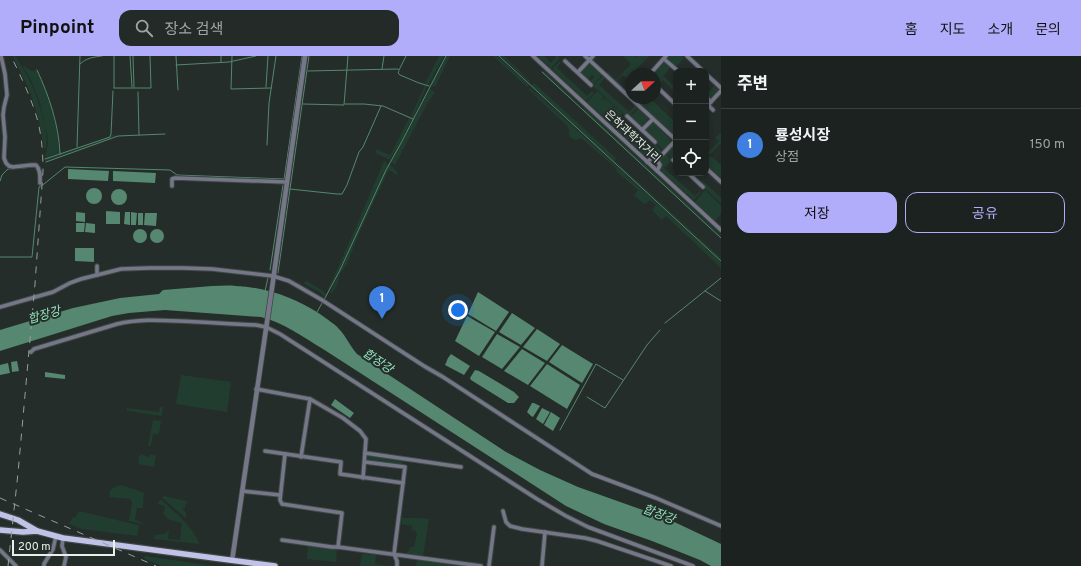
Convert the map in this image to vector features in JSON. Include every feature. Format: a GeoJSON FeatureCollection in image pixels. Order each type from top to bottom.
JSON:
{"type":"FeatureCollection","features":[{"type":"Feature","properties":{"kind":"main road"},"geometry":{"type":"LineString","coordinates":[[0,514],[18,520],[37,531],[63,538],[248,564],[275,566]]}},
{"type":"Feature","properties":{"kind":"main road"},"geometry":{"type":"LineString","coordinates":[[0,530],[23,532],[37,531]]}},
{"type":"Feature","properties":{"kind":"street"},"geometry":{"type":"LineString","coordinates":[[1,56],[5,74],[6,95],[3,115],[6,137],[4,158],[6,163],[13,167],[36,165],[40,171],[40,183]]}},
{"type":"Feature","properties":{"kind":"street"},"geometry":{"type":"LineString","coordinates":[[232,561],[305,56]]}},
{"type":"Feature","properties":{"kind":"street","name":"은하과학자거리"},"geometry":{"type":"LineString","coordinates":[[533,56],[721,230]]}},
{"type":"Feature","properties":{"kind":"street"},"geometry":{"type":"LineString","coordinates":[[585,56],[625,91]]}},
{"type":"Feature","properties":{"kind":"street"},"geometry":{"type":"LineString","coordinates":[[578,72],[592,56]]}},
{"type":"Feature","properties":{"kind":"street"},"geometry":{"type":"LineString","coordinates":[[687,56],[700,68]]}},
{"type":"Feature","properties":{"kind":"street"},"geometry":{"type":"LineString","coordinates":[[655,68],[665,57],[675,68]]}},
{"type":"Feature","properties":{"kind":"street"},"geometry":{"type":"LineString","coordinates":[[565,61],[590,82]]}},
{"type":"Feature","properties":{"kind":"street"},"geometry":{"type":"LineString","coordinates":[[709,77],[721,90],[709,104]]}},
{"type":"Feature","properties":{"kind":"street"},"geometry":{"type":"LineString","coordinates":[[661,91],[675,104]]}},
{"type":"Feature","properties":{"kind":"street"},"geometry":{"type":"LineString","coordinates":[[638,104],[652,119],[673,137]]}},
{"type":"Feature","properties":{"kind":"street"},"geometry":{"type":"LineString","coordinates":[[709,106],[713,110]]}},
{"type":"Feature","properties":{"kind":"street"},"geometry":{"type":"LineString","coordinates":[[627,116],[655,142]]}},
{"type":"Feature","properties":{"kind":"street"},"geometry":{"type":"LineString","coordinates":[[642,130],[652,119]]}},
{"type":"Feature","properties":{"kind":"street"},"geometry":{"type":"LineString","coordinates":[[657,160],[673,143]]}},
{"type":"Feature","properties":{"kind":"street"},"geometry":{"type":"LineString","coordinates":[[647,162],[652,158],[657,160],[660,165],[657,171]]}},
{"type":"Feature","properties":{"kind":"street"},"geometry":{"type":"LineString","coordinates":[[709,171],[721,182]]}},
{"type":"Feature","properties":{"kind":"street"},"geometry":{"type":"LineString","coordinates":[[691,176],[702,187]]}},
{"type":"Feature","properties":{"kind":"street"},"geometry":{"type":"LineString","coordinates":[[172,186],[172,179],[175,178],[286,182]]}},
{"type":"Feature","properties":{"kind":"street"},"geometry":{"type":"LineString","coordinates":[[97,266],[97,275]]}},
{"type":"Feature","properties":{"kind":"street"},"geometry":{"type":"LineString","coordinates":[[0,307],[53,292],[70,283],[121,270],[149,268],[212,269],[273,276],[286,280],[326,302],[592,474],[651,496],[721,526]]}},
{"type":"Feature","properties":{"kind":"street"},"geometry":{"type":"LineString","coordinates":[[31,352],[34,349],[117,324],[142,320],[266,326],[566,516],[602,533],[693,566]]}},
{"type":"Feature","properties":{"kind":"street"},"geometry":{"type":"LineString","coordinates":[[256,389],[310,399],[343,418],[360,431],[366,439],[363,478]]}},
{"type":"Feature","properties":{"kind":"street"},"geometry":{"type":"LineString","coordinates":[[301,457],[310,399]]}},
{"type":"Feature","properties":{"kind":"street"},"geometry":{"type":"LineString","coordinates":[[265,451],[341,462],[340,474],[403,483]]}},
{"type":"Feature","properties":{"kind":"street"},"geometry":{"type":"LineString","coordinates":[[285,454],[280,495],[282,504],[342,513],[338,547]]}},
{"type":"Feature","properties":{"kind":"street"},"geometry":{"type":"LineString","coordinates":[[365,454],[460,467]]}},
{"type":"Feature","properties":{"kind":"street"},"geometry":{"type":"LineString","coordinates":[[397,566],[397,561],[394,554],[406,459]]}},
{"type":"Feature","properties":{"kind":"street"},"geometry":{"type":"LineString","coordinates":[[365,462],[404,467]]}},
{"type":"Feature","properties":{"kind":"street"},"geometry":{"type":"LineString","coordinates":[[242,491],[280,495]]}},
{"type":"Feature","properties":{"kind":"street"},"geometry":{"type":"LineString","coordinates":[[503,511],[506,522],[510,526],[585,538],[670,566]]}},
{"type":"Feature","properties":{"kind":"street"},"geometry":{"type":"LineString","coordinates":[[490,566],[494,527]]}},
{"type":"Feature","properties":{"kind":"street"},"geometry":{"type":"LineString","coordinates":[[542,566],[545,532]]}},
{"type":"Feature","properties":{"kind":"street"},"geometry":{"type":"LineString","coordinates":[[44,566],[53,549],[56,536]]}},
{"type":"Feature","properties":{"kind":"street"},"geometry":{"type":"LineString","coordinates":[[63,538],[62,546],[66,557],[64,566]]}},
{"type":"Feature","properties":{"kind":"street"},"geometry":{"type":"LineString","coordinates":[[282,540],[481,566]]}},
{"type":"Feature","properties":{"kind":"street"},"geometry":{"type":"LineString","coordinates":[[0,550],[16,566]]}},
{"type":"Feature","properties":{"kind":"shaded area"},"geometry":{"type":"Polygon","coordinates":[[[13,56],[15,56],[26,74],[38,102],[46,132],[47,141],[46,148],[44,149],[34,104],[13,56]]]}},
{"type":"Feature","properties":{"kind":"shaded area"},"geometry":{"type":"Polygon","coordinates":[[[439,56],[444,56],[428,85],[425,84],[439,56]]]}},
{"type":"Feature","properties":{"kind":"shaded area"},"geometry":{"type":"Polygon","coordinates":[[[447,56],[450,56],[435,87],[431,85],[447,56]]]}},
{"type":"Feature","properties":{"kind":"shaded area"},"geometry":{"type":"Polygon","coordinates":[[[493,56],[497,56],[529,85],[527,87],[493,56]]]}},
{"type":"Feature","properties":{"kind":"shaded area"},"geometry":{"type":"Polygon","coordinates":[[[501,56],[504,56],[530,81],[529,82],[501,56]]]}},
{"type":"Feature","properties":{"kind":"shaded area"},"geometry":{"type":"Polygon","coordinates":[[[544,56],[551,63],[556,57],[555,56],[560,58],[551,68],[539,57],[544,56]]]}},
{"type":"Feature","properties":{"kind":"shaded area"},"geometry":{"type":"Polygon","coordinates":[[[623,56],[649,56],[638,68],[627,68],[631,64],[623,56]]]}},
{"type":"Feature","properties":{"kind":"shaded area"},"geometry":{"type":"Polygon","coordinates":[[[669,56],[682,56],[684,58],[676,67],[667,59],[669,56]]]}},
{"type":"Feature","properties":{"kind":"shaded area"},"geometry":{"type":"Polygon","coordinates":[[[560,61],[561,62],[557,68],[587,96],[592,91],[594,93],[586,101],[552,69],[560,61]]]}},
{"type":"Feature","properties":{"kind":"shaded area"},"geometry":{"type":"Polygon","coordinates":[[[664,62],[670,68],[663,76],[673,85],[673,90],[663,80],[661,82],[661,68],[658,68],[664,62]]]}},
{"type":"Feature","properties":{"kind":"shaded area"},"geometry":{"type":"Polygon","coordinates":[[[22,65],[32,71],[37,71],[49,101],[55,122],[59,153],[45,158],[48,143],[40,103],[30,78],[22,65]]]}},
{"type":"Feature","properties":{"kind":"shaded area"},"geometry":{"type":"Polygon","coordinates":[[[587,65],[591,65],[602,75],[594,84],[591,81],[594,77],[592,75],[588,79],[581,73],[587,65]]]}},
{"type":"Feature","properties":{"kind":"shaded area"},"geometry":{"type":"Polygon","coordinates":[[[625,70],[625,77],[623,75],[617,80],[625,89],[607,73],[608,72],[616,80],[625,70]]]}},
{"type":"Feature","properties":{"kind":"shaded area"},"geometry":{"type":"Polygon","coordinates":[[[544,71],[580,105],[580,106],[542,72],[544,71]]]}},
{"type":"Feature","properties":{"kind":"shaded area"},"geometry":{"type":"Polygon","coordinates":[[[603,76],[605,78],[599,85],[629,112],[635,106],[637,108],[628,117],[594,87],[594,85],[603,76]]]}},
{"type":"Feature","properties":{"kind":"shaded area"},"geometry":{"type":"Polygon","coordinates":[[[534,83],[616,158],[615,161],[721,258],[721,260],[531,85],[534,83]]]}},
{"type":"Feature","properties":{"kind":"shaded area"},"geometry":{"type":"Polygon","coordinates":[[[425,85],[427,86],[413,118],[411,116],[425,85]]]}},
{"type":"Feature","properties":{"kind":"shaded area"},"geometry":{"type":"Polygon","coordinates":[[[714,86],[718,90],[710,99],[709,92],[714,86]]]}},
{"type":"Feature","properties":{"kind":"shaded area"},"geometry":{"type":"Polygon","coordinates":[[[530,87],[721,262],[721,268],[666,216],[662,220],[652,210],[656,205],[650,200],[645,204],[634,196],[638,190],[617,172],[616,168],[581,138],[576,140],[571,137],[567,126],[529,90],[529,88],[570,126],[530,87]]]}},
{"type":"Feature","properties":{"kind":"shaded area"},"geometry":{"type":"Polygon","coordinates":[[[430,89],[435,92],[427,104],[395,165],[391,162],[430,89]]]}},
{"type":"Feature","properties":{"kind":"shaded area"},"geometry":{"type":"Polygon","coordinates":[[[597,91],[604,97],[602,99],[603,100],[605,98],[614,106],[612,108],[613,109],[615,107],[622,113],[612,124],[598,112],[597,109],[596,110],[587,102],[597,91]]]}},
{"type":"Feature","properties":{"kind":"shaded area"},"geometry":{"type":"Polygon","coordinates":[[[641,104],[656,104],[673,120],[672,133],[641,104]]]}},
{"type":"Feature","properties":{"kind":"shaded area"},"geometry":{"type":"Polygon","coordinates":[[[584,108],[721,235],[721,237],[584,111],[584,108]]]}},
{"type":"Feature","properties":{"kind":"shaded area"},"geometry":{"type":"Polygon","coordinates":[[[638,109],[648,119],[641,127],[629,118],[638,109]]]}},
{"type":"Feature","properties":{"kind":"shaded area"},"geometry":{"type":"Polygon","coordinates":[[[620,117],[622,119],[618,124],[648,152],[655,144],[662,151],[655,156],[646,156],[612,125],[620,117]]]}},
{"type":"Feature","properties":{"kind":"shaded area"},"geometry":{"type":"Polygon","coordinates":[[[409,118],[412,119],[390,160],[375,153],[376,149],[390,155],[391,154],[409,118]]]}},
{"type":"Feature","properties":{"kind":"shaded area"},"geometry":{"type":"Polygon","coordinates":[[[651,123],[654,123],[670,139],[670,142],[663,150],[644,130],[651,123]]]}},
{"type":"Feature","properties":{"kind":"shaded area"},"geometry":{"type":"Polygon","coordinates":[[[720,133],[721,143],[709,156],[709,152],[719,141],[715,138],[720,133]]]}},
{"type":"Feature","properties":{"kind":"shaded area"},"geometry":{"type":"Polygon","coordinates":[[[112,135],[117,135],[46,161],[45,159],[105,139],[112,135]]]}},
{"type":"Feature","properties":{"kind":"shaded area"},"geometry":{"type":"Polygon","coordinates":[[[673,147],[673,159],[667,154],[673,147]]]}},
{"type":"Feature","properties":{"kind":"shaded area"},"geometry":{"type":"Polygon","coordinates":[[[666,154],[672,160],[664,168],[695,196],[700,191],[701,192],[694,200],[661,171],[661,160],[666,154]]]}},
{"type":"Feature","properties":{"kind":"shaded area"},"geometry":{"type":"Polygon","coordinates":[[[711,156],[721,165],[721,178],[709,167],[709,158],[711,156]]]}},
{"type":"Feature","properties":{"kind":"shaded area"},"geometry":{"type":"Polygon","coordinates":[[[384,161],[388,164],[325,297],[318,291],[304,284],[307,281],[326,294],[384,161]]]}},
{"type":"Feature","properties":{"kind":"shaded area"},"geometry":{"type":"Polygon","coordinates":[[[390,164],[398,173],[397,175],[389,170],[387,173],[347,264],[340,274],[337,285],[332,293],[330,293],[386,170],[390,164]]]}},
{"type":"Feature","properties":{"kind":"shaded area"},"geometry":{"type":"Polygon","coordinates":[[[68,169],[109,171],[108,181],[68,179],[68,169]]]}},
{"type":"Feature","properties":{"kind":"shaded area"},"geometry":{"type":"Polygon","coordinates":[[[113,171],[156,173],[155,183],[113,181],[113,171]]]}},
{"type":"Feature","properties":{"kind":"shaded area"},"geometry":{"type":"Polygon","coordinates":[[[702,180],[721,198],[721,203],[703,187],[700,182],[702,180]]]}},
{"type":"Feature","properties":{"kind":"shaded area"},"geometry":{"type":"Polygon","coordinates":[[[94,188],[100,190],[102,196],[100,202],[94,204],[88,202],[86,196],[88,190],[94,188]]]}},
{"type":"Feature","properties":{"kind":"shaded area"},"geometry":{"type":"Polygon","coordinates":[[[119,189],[125,191],[127,197],[125,203],[119,205],[113,203],[111,197],[113,191],[119,189]]]}},
{"type":"Feature","properties":{"kind":"shaded area"},"geometry":{"type":"Polygon","coordinates":[[[705,190],[721,205],[721,214],[715,221],[695,202],[705,190]]]}},
{"type":"Feature","properties":{"kind":"shaded area"},"geometry":{"type":"Polygon","coordinates":[[[106,211],[120,212],[120,224],[106,224],[106,211]]]}},
{"type":"Feature","properties":{"kind":"shaded area"},"geometry":{"type":"Polygon","coordinates":[[[76,212],[85,213],[85,222],[76,221],[76,212]]]}},
{"type":"Feature","properties":{"kind":"shaded area"},"geometry":{"type":"Polygon","coordinates":[[[125,212],[130,212],[130,225],[124,224],[125,212]]]}},
{"type":"Feature","properties":{"kind":"shaded area"},"geometry":{"type":"Polygon","coordinates":[[[131,212],[137,213],[136,225],[131,225],[131,212]]]}},
{"type":"Feature","properties":{"kind":"shaded area"},"geometry":{"type":"Polygon","coordinates":[[[138,213],[143,213],[143,225],[138,225],[138,213]]]}},
{"type":"Feature","properties":{"kind":"shaded area"},"geometry":{"type":"Polygon","coordinates":[[[145,213],[157,213],[156,226],[144,225],[145,213]]]}},
{"type":"Feature","properties":{"kind":"shaded area"},"geometry":{"type":"Polygon","coordinates":[[[76,223],[85,223],[84,232],[76,232],[76,223]]]}},
{"type":"Feature","properties":{"kind":"shaded area"},"geometry":{"type":"Polygon","coordinates":[[[86,223],[95,224],[95,233],[85,232],[86,223]]]}},
{"type":"Feature","properties":{"kind":"shaded area"},"geometry":{"type":"Polygon","coordinates":[[[140,229],[145,231],[147,236],[145,241],[140,243],[135,241],[133,236],[135,231],[140,229]]]}},
{"type":"Feature","properties":{"kind":"shaded area"},"geometry":{"type":"Polygon","coordinates":[[[157,229],[162,231],[164,236],[162,241],[157,243],[152,241],[150,236],[152,231],[157,229]]]}},
{"type":"Feature","properties":{"kind":"shaded area"},"geometry":{"type":"Polygon","coordinates":[[[75,248],[94,248],[94,262],[75,261],[75,248]]]}},
{"type":"Feature","properties":{"kind":"shaded area"},"geometry":{"type":"Polygon","coordinates":[[[212,286],[247,287],[269,291],[301,303],[320,314],[337,327],[357,354],[506,452],[540,470],[578,487],[668,519],[721,544],[721,566],[711,566],[700,560],[652,541],[604,524],[566,506],[301,335],[261,317],[165,310],[129,313],[112,316],[0,351],[0,330],[73,308],[120,298],[159,294],[163,290],[212,286]]]}},
{"type":"Feature","properties":{"kind":"shaded area"},"geometry":{"type":"Polygon","coordinates":[[[478,292],[509,312],[496,331],[468,314],[478,292]]]}},
{"type":"Feature","properties":{"kind":"shaded area"},"geometry":{"type":"Polygon","coordinates":[[[512,313],[535,328],[521,345],[499,332],[512,313]]]}},
{"type":"Feature","properties":{"kind":"shaded area"},"geometry":{"type":"Polygon","coordinates":[[[467,316],[495,332],[479,356],[455,341],[467,316]]]}},
{"type":"Feature","properties":{"kind":"shaded area"},"geometry":{"type":"Polygon","coordinates":[[[537,329],[560,344],[547,361],[523,347],[537,329]]]}},
{"type":"Feature","properties":{"kind":"shaded area"},"geometry":{"type":"Polygon","coordinates":[[[497,334],[520,347],[502,369],[482,357],[497,334]]]}},
{"type":"Feature","properties":{"kind":"shaded area"},"geometry":{"type":"Polygon","coordinates":[[[562,345],[593,364],[582,383],[549,362],[562,345]]]}},
{"type":"Feature","properties":{"kind":"shaded area"},"geometry":{"type":"Polygon","coordinates":[[[522,349],[545,363],[528,385],[504,371],[522,349]]]}},
{"type":"Feature","properties":{"kind":"shaded area"},"geometry":{"type":"Polygon","coordinates":[[[451,354],[470,366],[464,375],[445,365],[451,354]]]}},
{"type":"Feature","properties":{"kind":"shaded area"},"geometry":{"type":"Polygon","coordinates":[[[17,361],[19,371],[12,372],[11,362],[17,361]]]}},
{"type":"Feature","properties":{"kind":"shaded area"},"geometry":{"type":"Polygon","coordinates":[[[8,363],[10,373],[0,375],[0,365],[8,363]]]}},
{"type":"Feature","properties":{"kind":"shaded area"},"geometry":{"type":"Polygon","coordinates":[[[547,364],[580,385],[567,409],[530,386],[547,364]]]}},
{"type":"Feature","properties":{"kind":"shaded area"},"geometry":{"type":"Polygon","coordinates":[[[475,370],[514,392],[519,397],[514,403],[508,403],[471,380],[470,378],[475,370]]]}},
{"type":"Feature","properties":{"kind":"shaded area"},"geometry":{"type":"Polygon","coordinates":[[[45,372],[65,375],[65,379],[45,377],[45,372]]]}},
{"type":"Feature","properties":{"kind":"shaded area"},"geometry":{"type":"Polygon","coordinates":[[[181,375],[231,382],[227,412],[176,404],[181,375]]]}},
{"type":"Feature","properties":{"kind":"shaded area"},"geometry":{"type":"Polygon","coordinates":[[[335,399],[354,413],[350,418],[331,405],[335,399]]]}},
{"type":"Feature","properties":{"kind":"shaded area"},"geometry":{"type":"Polygon","coordinates":[[[532,403],[540,406],[533,417],[527,412],[532,403]]]}},
{"type":"Feature","properties":{"kind":"shaded area"},"geometry":{"type":"Polygon","coordinates":[[[160,407],[163,407],[162,416],[126,410],[127,408],[159,412],[160,407]]]}},
{"type":"Feature","properties":{"kind":"shaded area"},"geometry":{"type":"Polygon","coordinates":[[[542,408],[550,412],[543,424],[536,419],[542,408]]]}},
{"type":"Feature","properties":{"kind":"shaded area"},"geometry":{"type":"Polygon","coordinates":[[[551,412],[560,418],[553,431],[544,425],[551,412]]]}},
{"type":"Feature","properties":{"kind":"shaded area"},"geometry":{"type":"Polygon","coordinates":[[[153,420],[161,421],[159,434],[153,434],[151,446],[148,446],[153,420]]]}},
{"type":"Feature","properties":{"kind":"shaded area"},"geometry":{"type":"Polygon","coordinates":[[[141,454],[149,457],[150,454],[156,455],[154,467],[139,464],[138,458],[141,454]]]}},
{"type":"Feature","properties":{"kind":"shaded area"},"geometry":{"type":"Polygon","coordinates":[[[368,456],[403,460],[402,465],[367,460],[368,456]]]}},
{"type":"Feature","properties":{"kind":"shaded area"},"geometry":{"type":"Polygon","coordinates":[[[120,485],[144,493],[143,508],[137,508],[135,520],[143,524],[129,521],[132,502],[130,499],[110,497],[111,490],[120,485]]]}},
{"type":"Feature","properties":{"kind":"shaded area"},"geometry":{"type":"Polygon","coordinates":[[[164,496],[187,501],[185,508],[183,508],[186,512],[186,518],[162,498],[164,496]]]}},
{"type":"Feature","properties":{"kind":"shaded area"},"geometry":{"type":"Polygon","coordinates":[[[161,500],[189,527],[198,539],[199,544],[154,539],[155,535],[165,534],[169,529],[168,539],[180,540],[182,523],[171,520],[165,516],[163,513],[165,506],[158,504],[161,500]]]}},
{"type":"Feature","properties":{"kind":"shaded area"},"geometry":{"type":"Polygon","coordinates":[[[79,511],[138,525],[137,536],[82,529],[69,524],[79,511]]]}},
{"type":"Feature","properties":{"kind":"shaded area"},"geometry":{"type":"Polygon","coordinates":[[[401,518],[429,519],[423,556],[407,554],[410,547],[414,547],[417,533],[416,531],[412,530],[412,526],[402,524],[401,518]]]}},
{"type":"Feature","properties":{"kind":"shaded area"},"geometry":{"type":"Polygon","coordinates":[[[308,546],[337,550],[336,562],[307,559],[308,546]]]}},
{"type":"Feature","properties":{"kind":"shaded area"},"geometry":{"type":"Polygon","coordinates":[[[362,554],[376,555],[375,564],[389,566],[360,566],[362,554]]]}},
{"type":"Feature","properties":{"kind":"shaded area"},"geometry":{"type":"Polygon","coordinates":[[[145,556],[214,566],[162,566],[145,559],[145,556]]]}},
{"type":"Feature","properties":{"kind":"shaded area"},"geometry":{"type":"Polygon","coordinates":[[[417,560],[466,566],[416,566],[417,560]]]}},
{"type":"Feature","properties":{"kind":"waterway"},"geometry":{"type":"LineString","coordinates":[[77,147],[80,56]]}},
{"type":"Feature","properties":{"kind":"waterway"},"geometry":{"type":"LineString","coordinates":[[80,64],[87,59],[102,56]]}},
{"type":"Feature","properties":{"kind":"waterway"},"geometry":{"type":"LineString","coordinates":[[114,56],[114,88]]}},
{"type":"Feature","properties":{"kind":"waterway"},"geometry":{"type":"LineString","coordinates":[[130,56],[132,87]]}},
{"type":"Feature","properties":{"kind":"waterway"},"geometry":{"type":"LineString","coordinates":[[133,56],[134,87]]}},
{"type":"Feature","properties":{"kind":"waterway"},"geometry":{"type":"LineString","coordinates":[[114,88],[151,88],[150,56]]}},
{"type":"Feature","properties":{"kind":"waterway"},"geometry":{"type":"LineString","coordinates":[[176,56],[178,90]]}},
{"type":"Feature","properties":{"kind":"waterway"},"geometry":{"type":"LineString","coordinates":[[221,56],[221,62]]}},
{"type":"Feature","properties":{"kind":"waterway"},"geometry":{"type":"LineString","coordinates":[[232,56],[231,89],[271,88]]}},
{"type":"Feature","properties":{"kind":"waterway"},"geometry":{"type":"LineString","coordinates":[[176,65],[229,62],[256,56]]}},
{"type":"Feature","properties":{"kind":"waterway"},"geometry":{"type":"LineString","coordinates":[[266,87],[268,56]]}},
{"type":"Feature","properties":{"kind":"waterway"},"geometry":{"type":"LineString","coordinates":[[267,145],[269,103],[276,56]]}},
{"type":"Feature","properties":{"kind":"waterway"},"geometry":{"type":"LineString","coordinates":[[284,180],[302,56]]}},
{"type":"Feature","properties":{"kind":"waterway"},"geometry":{"type":"LineString","coordinates":[[278,273],[309,56]]}},
{"type":"Feature","properties":{"kind":"waterway"},"geometry":{"type":"LineString","coordinates":[[303,104],[344,105],[348,56]]}},
{"type":"Feature","properties":{"kind":"waterway"},"geometry":{"type":"LineString","coordinates":[[382,69],[384,56]]}},
{"type":"Feature","properties":{"kind":"waterway"},"geometry":{"type":"LineString","coordinates":[[308,71],[399,70],[406,56]]}},
{"type":"Feature","properties":{"kind":"waterway"},"geometry":{"type":"LineString","coordinates":[[317,312],[340,270],[386,170],[446,56]]}},
{"type":"Feature","properties":{"kind":"waterway"},"geometry":{"type":"LineString","coordinates":[[499,56],[721,261]]}},
{"type":"Feature","properties":{"kind":"waterway"},"geometry":{"type":"LineString","coordinates":[[693,59],[703,68]]}},
{"type":"Feature","properties":{"kind":"waterway"},"geometry":{"type":"LineString","coordinates":[[37,70],[53,111],[58,132],[60,154]]}},
{"type":"Feature","properties":{"kind":"waterway"},"geometry":{"type":"LineString","coordinates":[[399,71],[398,73],[400,75],[429,86]]}},
{"type":"Feature","properties":{"kind":"waterway"},"geometry":{"type":"LineString","coordinates":[[542,72],[721,238]]}},
{"type":"Feature","properties":{"kind":"waterway"},"geometry":{"type":"LineString","coordinates":[[709,75],[721,85]]}},
{"type":"Feature","properties":{"kind":"waterway"},"geometry":{"type":"LineString","coordinates":[[45,159],[110,137],[113,91]]}},
{"type":"Feature","properties":{"kind":"waterway"},"geometry":{"type":"LineString","coordinates":[[138,92],[139,135]]}},
{"type":"Feature","properties":{"kind":"waterway"},"geometry":{"type":"LineString","coordinates":[[345,104],[383,106],[413,119]]}},
{"type":"Feature","properties":{"kind":"waterway"},"geometry":{"type":"LineString","coordinates":[[290,189],[342,194],[347,185],[359,152],[363,147],[381,106]]}},
{"type":"Feature","properties":{"kind":"waterway"},"geometry":{"type":"LineString","coordinates":[[46,162],[118,136],[165,134]]}},
{"type":"Feature","properties":{"kind":"waterway"},"geometry":{"type":"LineString","coordinates":[[0,181],[2,175],[8,169],[35,167]]}},
{"type":"Feature","properties":{"kind":"waterway"},"geometry":{"type":"LineString","coordinates":[[0,257],[32,257],[39,187],[65,167],[170,170],[177,175],[284,179]]}},
{"type":"Feature","properties":{"kind":"waterway"},"geometry":{"type":"LineString","coordinates":[[270,270],[283,185]]}},
{"type":"Feature","properties":{"kind":"waterway"},"geometry":{"type":"LineString","coordinates":[[265,291],[268,278]]}},
{"type":"Feature","properties":{"kind":"waterway"},"geometry":{"type":"LineString","coordinates":[[665,323],[721,278]]}},
{"type":"Feature","properties":{"kind":"waterway"},"geometry":{"type":"LineString","coordinates":[[705,291],[721,301]]}},
{"type":"Feature","properties":{"kind":"waterway"},"geometry":{"type":"LineString","coordinates":[[587,397],[605,408],[647,345],[660,330]]}},
{"type":"Feature","properties":{"kind":"waterway"},"geometry":{"type":"LineString","coordinates":[[560,430],[596,364],[623,380]]}},
{"type":"Feature","properties":{"kind":"railway"},"geometry":{"type":"LineString","coordinates":[[8,566],[35,284],[43,171],[42,146],[36,113],[11,56]]}},
{"type":"Feature","properties":{"kind":"railway"},"geometry":{"type":"LineString","coordinates":[[0,498],[156,566]]}},
{"type":"Feature","properties":{"kind":"place","name":"룡성시장"},"geometry":{"type":"Point","coordinates":[382,319]}},
{"type":"Feature","properties":{"kind":"water label","name":"합장강"},"geometry":{"type":"Point","coordinates":[44,315]}},
{"type":"Feature","properties":{"kind":"water label","name":"합장강"},"geometry":{"type":"Point","coordinates":[378,361]}},
{"type":"Feature","properties":{"kind":"water label","name":"합장강"},"geometry":{"type":"Point","coordinates":[659,514]}}]}
